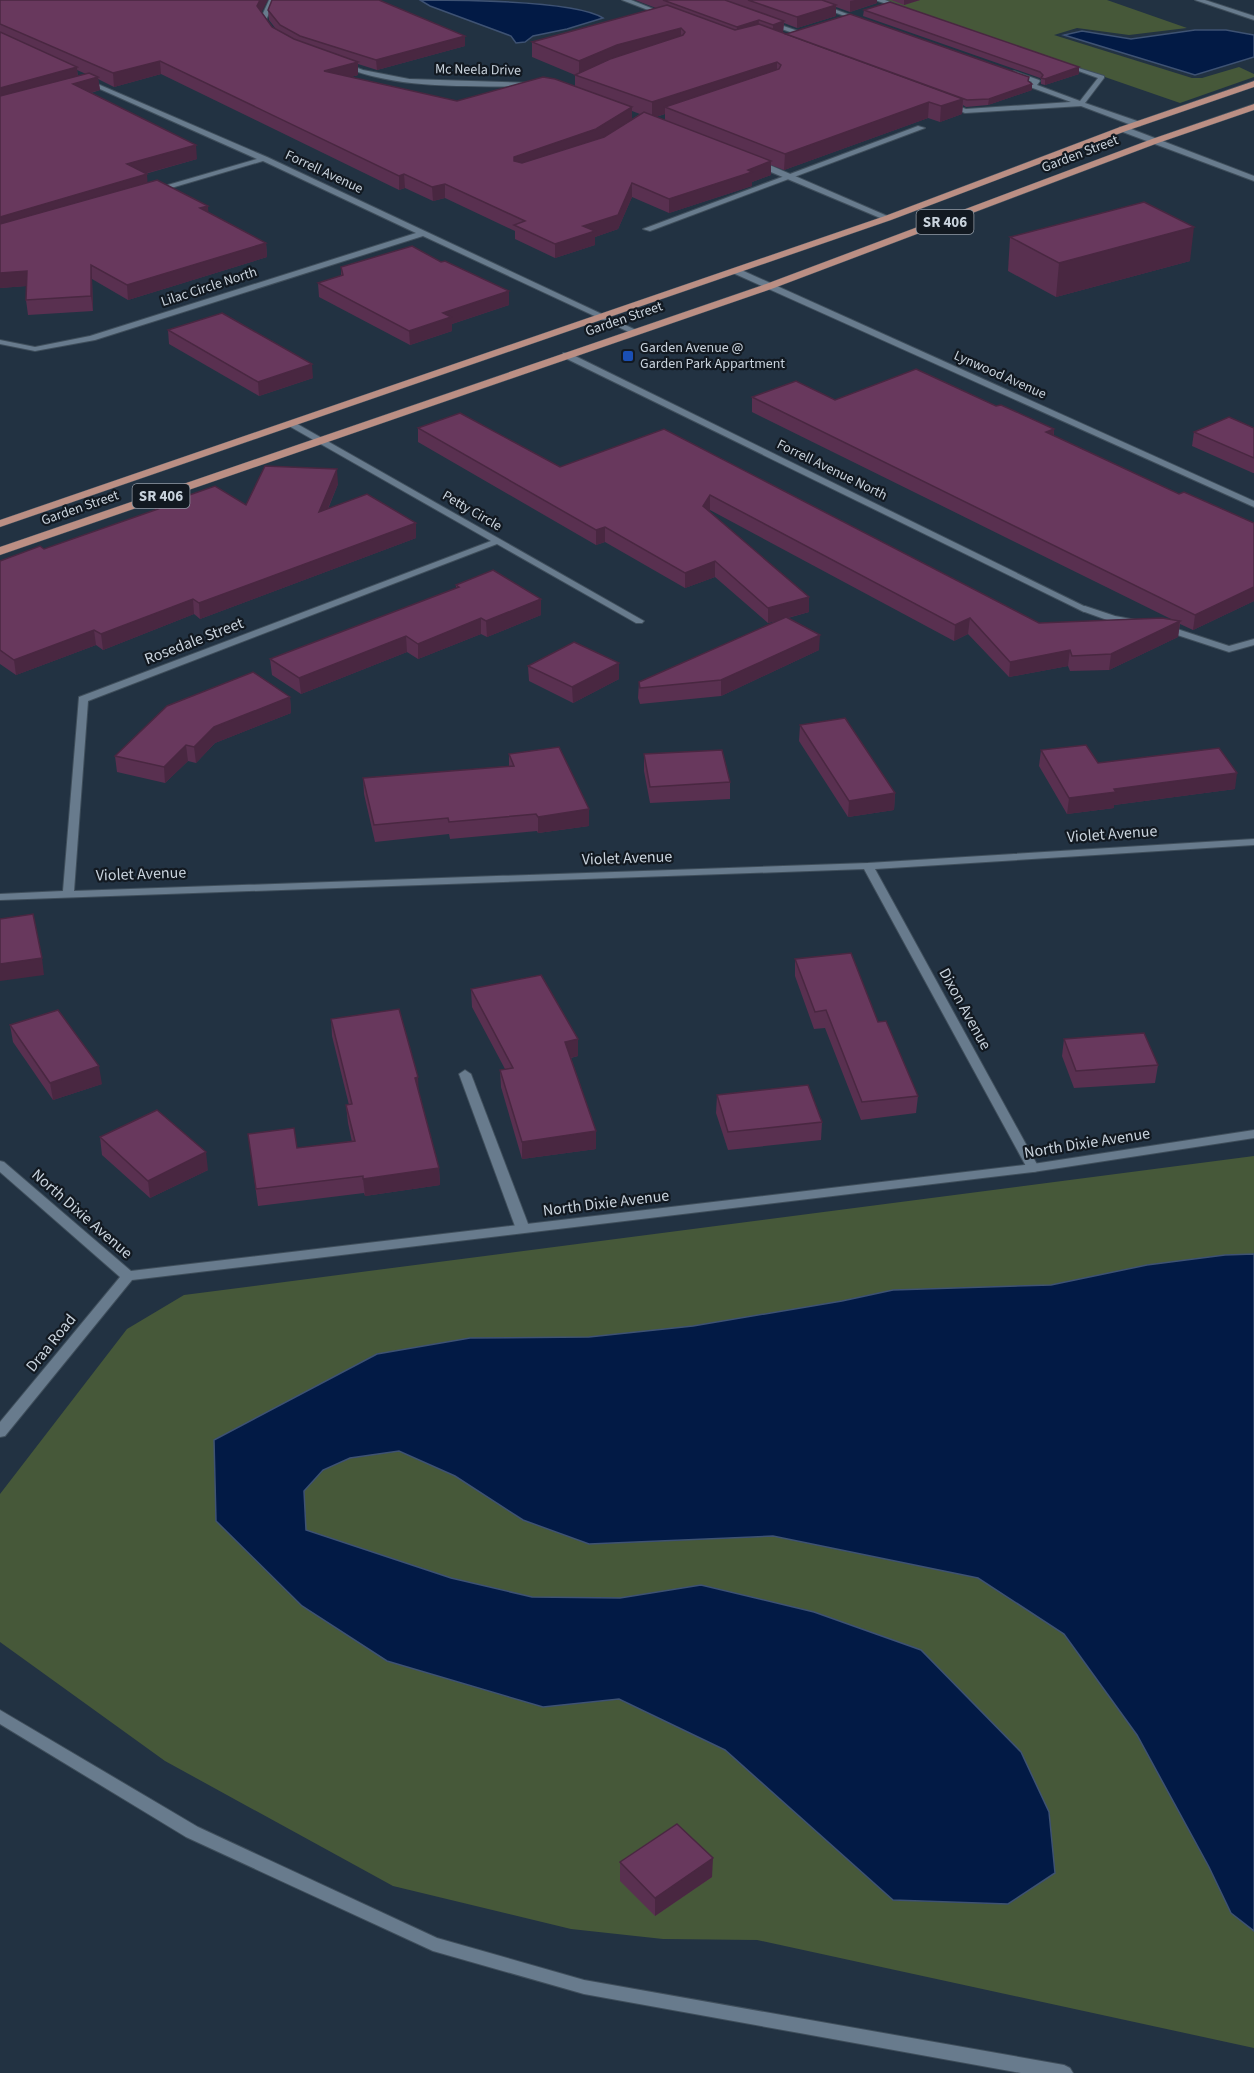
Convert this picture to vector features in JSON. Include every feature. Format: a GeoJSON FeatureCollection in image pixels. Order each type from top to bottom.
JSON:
{"type":"FeatureCollection","features":[{"type":"Feature","properties":{"kind":"main road","name":"Garden Street"},"geometry":{"type":"LineString","coordinates":[[0,524],[888,218],[1123,129],[1254,84]]}},
{"type":"Feature","properties":{"kind":"main road","name":"Garden Street"},"geometry":{"type":"LineString","coordinates":[[0,551],[770,286],[1155,141],[1254,107]]}},
{"type":"Feature","properties":{"kind":"street"},"geometry":{"type":"LineString","coordinates":[[272,0],[262,20],[273,33]]}},
{"type":"Feature","properties":{"kind":"street"},"geometry":{"type":"LineString","coordinates":[[625,0],[670,17]]}},
{"type":"Feature","properties":{"kind":"street"},"geometry":{"type":"LineString","coordinates":[[802,0],[872,23]]}},
{"type":"Feature","properties":{"kind":"street"},"geometry":{"type":"LineString","coordinates":[[1198,0],[1254,18]]}},
{"type":"Feature","properties":{"kind":"street"},"geometry":{"type":"LineString","coordinates":[[879,4],[890,4],[912,12]]}},
{"type":"Feature","properties":{"kind":"street"},"geometry":{"type":"LineString","coordinates":[[839,19],[860,13]]}},
{"type":"Feature","properties":{"kind":"street"},"geometry":{"type":"LineString","coordinates":[[762,20],[796,32]]}},
{"type":"Feature","properties":{"kind":"street"},"geometry":{"type":"LineString","coordinates":[[780,37],[807,29]]}},
{"type":"Feature","properties":{"kind":"street","name":"Mc Neela Drive"},"geometry":{"type":"LineString","coordinates":[[332,62],[361,72],[409,81],[540,86]]}},
{"type":"Feature","properties":{"kind":"street"},"geometry":{"type":"LineString","coordinates":[[944,103],[965,111],[1081,104],[1102,77],[1058,62]]}},
{"type":"Feature","properties":{"kind":"street"},"geometry":{"type":"LineString","coordinates":[[1004,69],[1037,81],[1032,86],[1137,124]]}},
{"type":"Feature","properties":{"kind":"street","name":"Forrell Avenue"},"geometry":{"type":"LineString","coordinates":[[80,81],[90,82],[264,159],[634,331]]}},
{"type":"Feature","properties":{"kind":"street"},"geometry":{"type":"LineString","coordinates":[[647,229],[921,128]]}},
{"type":"Feature","properties":{"kind":"street"},"geometry":{"type":"LineString","coordinates":[[1123,129],[1254,179]]}},
{"type":"Feature","properties":{"kind":"street"},"geometry":{"type":"LineString","coordinates":[[150,193],[264,159]]}},
{"type":"Feature","properties":{"kind":"street"},"geometry":{"type":"LineString","coordinates":[[747,159],[888,218]]}},
{"type":"Feature","properties":{"kind":"street","name":"Lilac Circle North"},"geometry":{"type":"LineString","coordinates":[[0,342],[35,349],[92,338],[423,233]]}},
{"type":"Feature","properties":{"kind":"street","name":"Lynwood Avenue"},"geometry":{"type":"LineString","coordinates":[[736,271],[1254,504]]}},
{"type":"Feature","properties":{"kind":"street","name":"Forrell Avenue North"},"geometry":{"type":"LineString","coordinates":[[566,355],[1086,609],[1113,619],[1188,634],[1229,649],[1254,642]]}},
{"type":"Feature","properties":{"kind":"street","name":"Petty Circle"},"geometry":{"type":"LineString","coordinates":[[292,424],[639,621]]}},
{"type":"Feature","properties":{"kind":"street","name":"Rosedale Street"},"geometry":{"type":"LineString","coordinates":[[68,893],[83,699],[498,541]]}},
{"type":"Feature","properties":{"kind":"street","name":"Violet Avenue"},"geometry":{"type":"LineString","coordinates":[[0,897],[868,866],[1254,842]]}},
{"type":"Feature","properties":{"kind":"street","name":"Dixon Avenue"},"geometry":{"type":"LineString","coordinates":[[868,866],[1033,1168]]}},
{"type":"Feature","properties":{"kind":"street"},"geometry":{"type":"LineString","coordinates":[[465,1074],[523,1229]]}},
{"type":"Feature","properties":{"kind":"street","name":"North Dixie Avenue"},"geometry":{"type":"LineString","coordinates":[[0,1165],[128,1276],[1033,1168],[1254,1134]]}},
{"type":"Feature","properties":{"kind":"street","name":"Draa Road"},"geometry":{"type":"LineString","coordinates":[[0,1432],[128,1276]]}},
{"type":"Feature","properties":{"kind":"street"},"geometry":{"type":"LineString","coordinates":[[0,1716],[192,1832],[433,1944],[584,1987],[1064,2073]]}},
{"type":"Feature","properties":{"kind":"green space"},"geometry":{"type":"Polygon","coordinates":[[[882,0],[1107,0],[1187,28],[1129,35],[1077,28],[1054,35],[1192,78],[1202,78],[1239,67],[1254,74],[1254,77],[1180,103],[882,0]]]}},
{"type":"Feature","properties":{"kind":"green space"},"geometry":{"type":"Polygon","coordinates":[[[1254,1156],[1254,2048],[757,1940],[663,1939],[571,1929],[393,1886],[165,1761],[0,1642],[0,1494],[127,1329],[184,1295],[1254,1156]]]}},
{"type":"Feature","properties":{"kind":"water"},"geometry":{"type":"Polygon","coordinates":[[[420,0],[544,4],[589,12],[603,18],[533,36],[525,42],[516,43],[511,36],[430,6],[420,0]]]}},
{"type":"Feature","properties":{"kind":"water"},"geometry":{"type":"Polygon","coordinates":[[[1195,30],[1226,30],[1254,35],[1254,57],[1195,75],[1064,35],[1082,31],[1131,39],[1195,30]]]}},
{"type":"Feature","properties":{"kind":"water"},"geometry":{"type":"Polygon","coordinates":[[[1254,1254],[1254,1931],[1231,1913],[1209,1867],[1137,1735],[1064,1634],[978,1578],[773,1536],[589,1544],[523,1520],[455,1476],[399,1451],[350,1458],[323,1470],[304,1491],[306,1530],[451,1578],[532,1597],[620,1598],[701,1585],[814,1612],[921,1650],[1021,1752],[1049,1812],[1055,1873],[1008,1904],[893,1900],[725,1750],[619,1699],[543,1707],[387,1661],[302,1606],[216,1521],[214,1440],[377,1354],[470,1338],[589,1337],[693,1326],[893,1290],[1051,1285],[1147,1265],[1225,1255],[1254,1254]]]}},
{"type":"Feature","properties":{"kind":"building"},"geometry":{"type":"Polygon","coordinates":[[[0,0],[260,0],[257,6],[272,27],[294,39],[358,62],[324,71],[457,101],[543,77],[555,79],[632,107],[596,129],[514,157],[514,161],[522,163],[604,137],[644,112],[771,161],[748,170],[752,172],[669,199],[632,183],[618,215],[583,226],[595,231],[555,244],[514,225],[525,221],[445,184],[432,187],[404,174],[399,176],[160,61],[113,73],[0,24],[0,0]]]}},
{"type":"Feature","properties":{"kind":"building"},"geometry":{"type":"Polygon","coordinates":[[[272,0],[379,0],[465,36],[376,60],[300,36],[280,25],[268,10],[272,0]]]}},
{"type":"Feature","properties":{"kind":"building"},"geometry":{"type":"Polygon","coordinates":[[[663,0],[725,0],[784,21],[773,25],[759,20],[737,27],[663,0]]]}},
{"type":"Feature","properties":{"kind":"building"},"geometry":{"type":"Polygon","coordinates":[[[748,0],[822,0],[836,5],[797,17],[748,0]]]}},
{"type":"Feature","properties":{"kind":"building"},"geometry":{"type":"Polygon","coordinates":[[[890,2],[1079,67],[1045,79],[1041,78],[1043,75],[1040,72],[864,10],[890,2]]]}},
{"type":"Feature","properties":{"kind":"building"},"geometry":{"type":"Polygon","coordinates":[[[667,5],[735,30],[759,24],[963,99],[941,106],[929,102],[785,154],[665,107],[779,69],[781,65],[777,62],[652,102],[575,75],[610,59],[683,35],[685,32],[681,28],[617,45],[579,61],[532,42],[667,5]]]}},
{"type":"Feature","properties":{"kind":"building"},"geometry":{"type":"Polygon","coordinates":[[[850,14],[1029,77],[1028,81],[1032,84],[989,99],[967,100],[786,34],[850,14]]]}},
{"type":"Feature","properties":{"kind":"building"},"geometry":{"type":"Polygon","coordinates":[[[0,32],[77,67],[0,88],[0,32]]]}},
{"type":"Feature","properties":{"kind":"building"},"geometry":{"type":"Polygon","coordinates":[[[89,73],[98,77],[73,84],[196,145],[127,164],[147,174],[0,217],[0,96],[89,73]]]}},
{"type":"Feature","properties":{"kind":"building"},"geometry":{"type":"Polygon","coordinates":[[[157,180],[208,206],[200,208],[266,243],[127,285],[91,265],[91,296],[26,300],[27,271],[0,273],[0,224],[157,180]]]}},
{"type":"Feature","properties":{"kind":"building"},"geometry":{"type":"Polygon","coordinates":[[[1144,202],[1194,227],[1059,263],[1010,237],[1144,202]]]}},
{"type":"Feature","properties":{"kind":"building"},"geometry":{"type":"Polygon","coordinates":[[[412,246],[441,262],[445,261],[509,291],[443,313],[451,317],[409,331],[318,283],[343,275],[341,267],[412,246]]]}},
{"type":"Feature","properties":{"kind":"building"},"geometry":{"type":"Polygon","coordinates":[[[222,313],[312,364],[258,382],[168,330],[222,313]]]}},
{"type":"Feature","properties":{"kind":"building"},"geometry":{"type":"Polygon","coordinates":[[[916,369],[996,406],[1001,405],[1054,429],[1046,432],[1179,494],[1184,492],[1254,523],[1254,587],[1195,615],[752,397],[796,381],[835,400],[916,369]]]}},
{"type":"Feature","properties":{"kind":"building"},"geometry":{"type":"Polygon","coordinates":[[[460,413],[560,467],[664,429],[1039,623],[1162,618],[1180,621],[1111,654],[1072,656],[1070,650],[1010,662],[970,618],[955,625],[710,495],[703,506],[809,597],[768,608],[715,561],[685,573],[605,527],[596,530],[418,428],[460,413]]]}},
{"type":"Feature","properties":{"kind":"building"},"geometry":{"type":"Polygon","coordinates":[[[1229,417],[1254,428],[1254,458],[1194,432],[1229,417]]]}},
{"type":"Feature","properties":{"kind":"building"},"geometry":{"type":"Polygon","coordinates":[[[265,466],[337,469],[319,512],[367,494],[416,523],[199,603],[193,599],[101,634],[94,630],[14,660],[0,650],[0,561],[40,546],[44,549],[158,509],[155,507],[215,486],[246,505],[265,466]]]}},
{"type":"Feature","properties":{"kind":"building"},"geometry":{"type":"Polygon","coordinates":[[[493,570],[541,599],[486,621],[481,618],[418,644],[406,636],[299,678],[270,659],[459,587],[456,585],[493,570]]]}},
{"type":"Feature","properties":{"kind":"building"},"geometry":{"type":"Polygon","coordinates":[[[786,617],[820,635],[721,680],[640,688],[639,682],[786,617]]]}},
{"type":"Feature","properties":{"kind":"building"},"geometry":{"type":"Polygon","coordinates":[[[574,642],[619,663],[572,687],[528,666],[574,642]]]}},
{"type":"Feature","properties":{"kind":"building"},"geometry":{"type":"Polygon","coordinates":[[[253,672],[290,697],[214,727],[194,747],[186,745],[164,767],[115,756],[167,706],[253,672]]]}},
{"type":"Feature","properties":{"kind":"building"},"geometry":{"type":"Polygon","coordinates":[[[845,718],[895,793],[849,801],[800,725],[845,718]]]}},
{"type":"Feature","properties":{"kind":"building"},"geometry":{"type":"Polygon","coordinates":[[[1086,745],[1098,763],[1219,748],[1237,773],[1114,789],[1116,792],[1069,798],[1041,750],[1086,745]]]}},
{"type":"Feature","properties":{"kind":"building"},"geometry":{"type":"Polygon","coordinates":[[[559,747],[589,809],[538,817],[536,814],[449,822],[448,818],[374,825],[363,778],[514,766],[509,754],[559,747]]]}},
{"type":"Feature","properties":{"kind":"building"},"geometry":{"type":"Polygon","coordinates":[[[722,750],[730,782],[650,787],[644,754],[722,750]]]}},
{"type":"Feature","properties":{"kind":"building"},"geometry":{"type":"Polygon","coordinates":[[[33,914],[42,958],[0,964],[0,919],[33,914]]]}},
{"type":"Feature","properties":{"kind":"building"},"geometry":{"type":"Polygon","coordinates":[[[851,953],[878,1022],[886,1021],[918,1096],[862,1102],[826,1010],[815,1012],[795,959],[851,953]]]}},
{"type":"Feature","properties":{"kind":"building"},"geometry":{"type":"Polygon","coordinates":[[[541,975],[578,1039],[565,1042],[596,1131],[522,1142],[500,1070],[513,1068],[471,989],[541,975]]]}},
{"type":"Feature","properties":{"kind":"building"},"geometry":{"type":"Polygon","coordinates":[[[399,1009],[418,1077],[415,1078],[439,1168],[363,1179],[363,1176],[256,1189],[248,1134],[294,1128],[297,1148],[355,1141],[346,1105],[352,1104],[331,1019],[399,1009]]]}},
{"type":"Feature","properties":{"kind":"building"},"geometry":{"type":"Polygon","coordinates":[[[58,1010],[99,1066],[50,1083],[10,1025],[58,1010]]]}},
{"type":"Feature","properties":{"kind":"building"},"geometry":{"type":"Polygon","coordinates":[[[1144,1033],[1158,1065],[1076,1071],[1064,1039],[1144,1033]]]}},
{"type":"Feature","properties":{"kind":"building"},"geometry":{"type":"Polygon","coordinates":[[[808,1085],[822,1122],[728,1132],[717,1095],[808,1085]]]}},
{"type":"Feature","properties":{"kind":"building"},"geometry":{"type":"Polygon","coordinates":[[[157,1110],[206,1152],[148,1181],[100,1137],[157,1110]]]}},
{"type":"Feature","properties":{"kind":"building"},"geometry":{"type":"Polygon","coordinates":[[[677,1824],[713,1858],[655,1898],[620,1862],[677,1824]]]}},
{"type":"Feature","properties":{"kind":"place","name":"Garden Avenue @ Garden Park Appartment"},"geometry":{"type":"Point","coordinates":[628,356]}}]}
